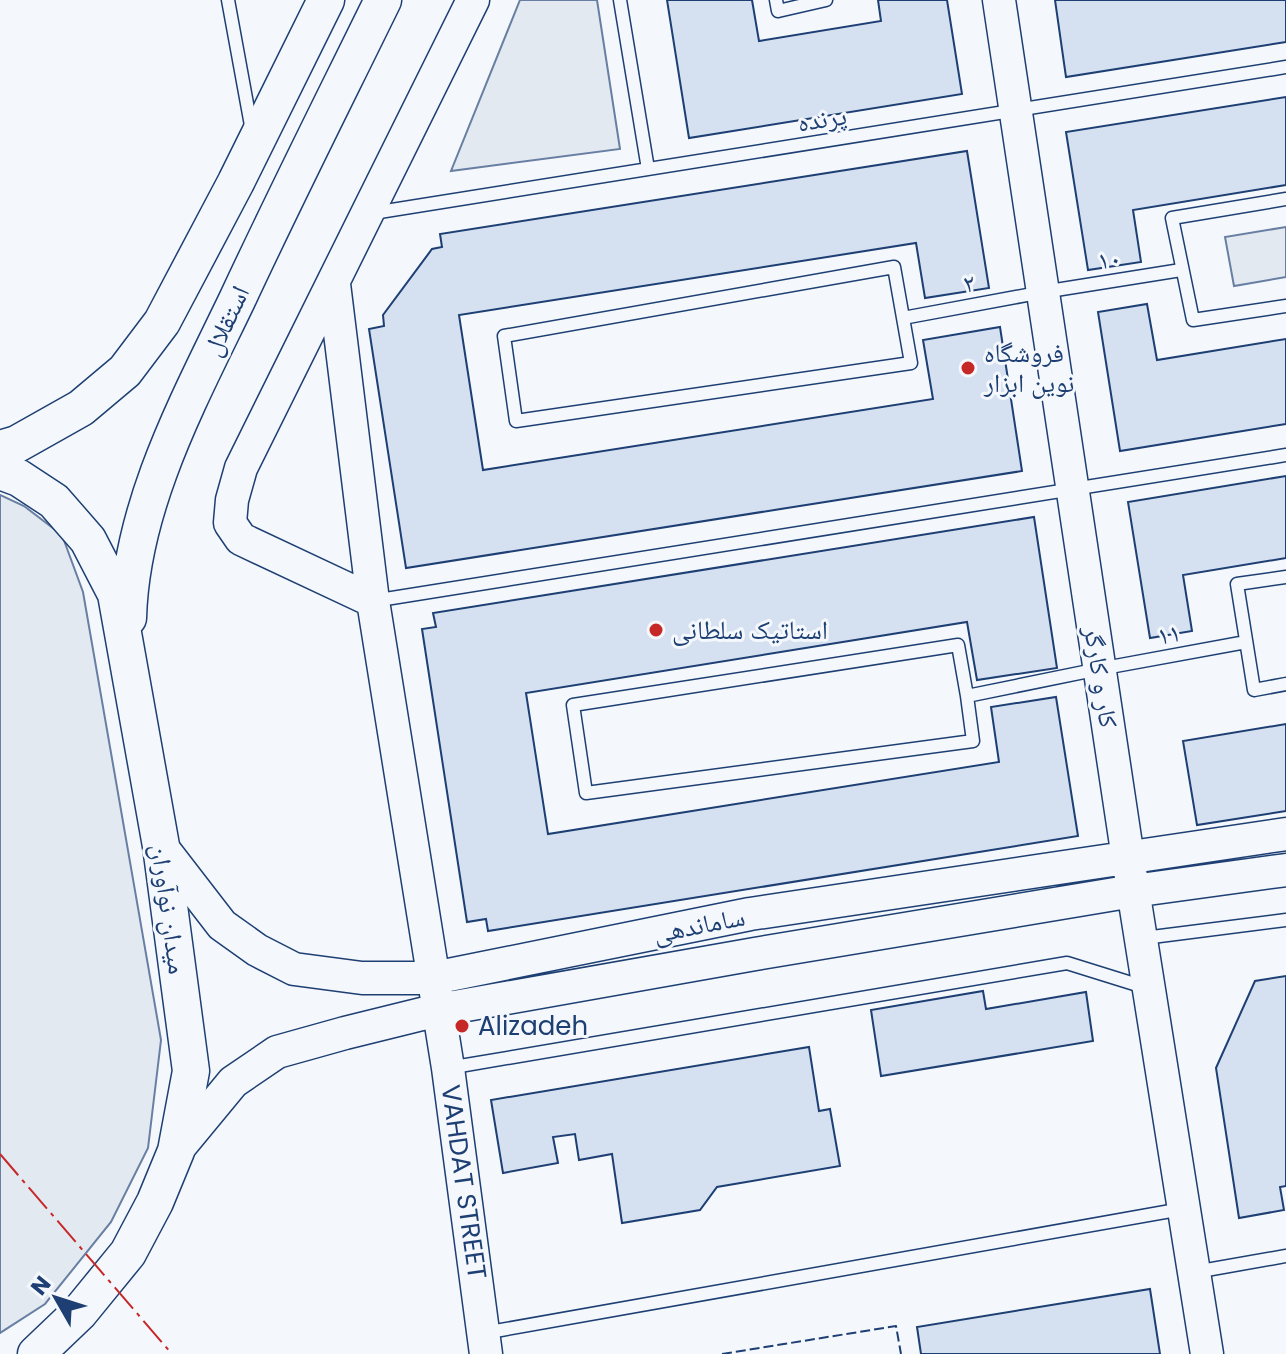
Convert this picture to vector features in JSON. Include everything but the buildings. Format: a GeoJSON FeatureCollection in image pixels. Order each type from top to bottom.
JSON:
{"type":"FeatureCollection","features":[{"type":"Feature","properties":{"kind":"main road","name":"استقلال"},"geometry":{"type":"LineString","coordinates":[[0,449],[17,444],[81,408],[125,371],[162,322],[255,145],[326,0]]}},
{"type":"Feature","properties":{"kind":"main road","name":"استقلال"},"geometry":{"type":"LineString","coordinates":[[128,660],[129,589],[149,499],[188,402],[383,0]]}},
{"type":"Feature","properties":{"kind":"main road","name":"میدان نوآوران"},"geometry":{"type":"LineString","coordinates":[[0,471],[19,478],[54,501],[88,540],[116,594],[161,846],[191,1071],[176,1151],[155,1202],[128,1253],[79,1313],[36,1354]]}},
{"type":"Feature","properties":{"kind":"street"},"geometry":{"type":"LineString","coordinates":[[373,601],[241,539],[230,523],[232,500],[241,468],[473,0]]}},
{"type":"Feature","properties":{"kind":"street","name":"کار و کارگر"},"geometry":{"type":"LineString","coordinates":[[999,0],[1133,891],[1207,1354]]}},
{"type":"Feature","properties":{"kind":"street","name":"VAHDAT STREET"},"geometry":{"type":"LineString","coordinates":[[334,284],[373,601],[448,1068],[485,1344]]}},
{"type":"Feature","properties":{"kind":"street","name":"ساماندهی"},"geometry":{"type":"LineString","coordinates":[[161,846],[222,925],[257,950],[294,969],[362,978],[434,978],[750,914],[1286,834]]}},
{"type":"Feature","properties":{"kind":"street","name":"ساماندهی"},"geometry":{"type":"LineString","coordinates":[[176,1151],[233,1082],[277,1052],[438,1010],[1133,891],[1286,870]]}},
{"type":"Feature","properties":{"kind":"street"},"geometry":{"type":"LineString","coordinates":[[750,914],[755,954]]}},
{"type":"Feature","properties":{"kind":"lane"},"geometry":{"type":"LineString","coordinates":[[228,0],[255,145]]}},
{"type":"Feature","properties":{"kind":"lane"},"geometry":{"type":"LineString","coordinates":[[620,0],[648,169]]}},
{"type":"Feature","properties":{"kind":"lane"},"geometry":{"type":"LineString","coordinates":[[776,0],[778,11],[826,0]]}},
{"type":"Feature","properties":{"kind":"lane","name":"پرنده"},"geometry":{"type":"LineString","coordinates":[[366,214],[1286,67]]}},
{"type":"Feature","properties":{"kind":"lane"},"geometry":{"type":"LineString","coordinates":[[1286,199],[1172,218],[1193,320],[1286,306]]}},
{"type":"Feature","properties":{"kind":"lane"},"geometry":{"type":"LineString","coordinates":[[894,267],[903,318],[911,363],[516,421],[504,336],[894,267]]}},
{"type":"Feature","properties":{"kind":"lane","name":"۱۰"},"geometry":{"type":"LineString","coordinates":[[1043,292],[1181,270]]}},
{"type":"Feature","properties":{"kind":"lane","name":"۲"},"geometry":{"type":"LineString","coordinates":[[903,318],[1043,292]]}},
{"type":"Feature","properties":{"kind":"lane"},"geometry":{"type":"LineString","coordinates":[[373,601],[1286,455]]}},
{"type":"Feature","properties":{"kind":"lane"},"geometry":{"type":"LineString","coordinates":[[1286,577],[1237,584],[1254,690],[1286,684]]}},
{"type":"Feature","properties":{"kind":"lane","name":"۱۱"},"geometry":{"type":"LineString","coordinates":[[967,696],[1246,642]]}},
{"type":"Feature","properties":{"kind":"lane"},"geometry":{"type":"LineString","coordinates":[[958,645],[967,696],[973,741],[586,793],[573,705],[958,645]]}},
{"type":"Feature","properties":{"kind":"lane"},"geometry":{"type":"LineString","coordinates":[[1141,939],[1286,920]]}},
{"type":"Feature","properties":{"kind":"lane"},"geometry":{"type":"LineString","coordinates":[[448,1068],[1067,963],[1149,989]]}},
{"type":"Feature","properties":{"kind":"lane"},"geometry":{"type":"LineString","coordinates":[[485,1344],[1184,1209]]}},
{"type":"Feature","properties":{"kind":"lane"},"geometry":{"type":"LineString","coordinates":[[1194,1273],[1286,1256]]}},
{"type":"Feature","properties":{"kind":"shaded area"},"geometry":{"type":"Polygon","coordinates":[[[520,0],[597,0],[620,149],[451,171],[520,0]]]}},
{"type":"Feature","properties":{"kind":"shaded area"},"geometry":{"type":"Polygon","coordinates":[[[1286,227],[1286,277],[1234,286],[1225,237],[1286,227]]]}},
{"type":"Feature","properties":{"kind":"shaded area"},"geometry":{"type":"Polygon","coordinates":[[[0,495],[24,506],[62,535],[83,592],[161,1040],[148,1148],[111,1222],[45,1304],[0,1333],[0,495]]]}},
{"type":"Feature","properties":{"kind":"fence"},"geometry":{"type":"LineString","coordinates":[[722,1354],[896,1326],[901,1354]]}},
{"type":"Feature","properties":{"kind":"power"},"geometry":{"type":"LineString","coordinates":[[0,1154],[172,1354]]}},
{"type":"Feature","properties":{"kind":"place","name":"فروشگاه نوین ابزار"},"geometry":{"type":"Point","coordinates":[968,368]}},
{"type":"Feature","properties":{"kind":"place","name":"استاتیک سلطانی"},"geometry":{"type":"Point","coordinates":[656,630]}},
{"type":"Feature","properties":{"kind":"place","name":"Alizadeh"},"geometry":{"type":"Point","coordinates":[462,1026]}}]}
